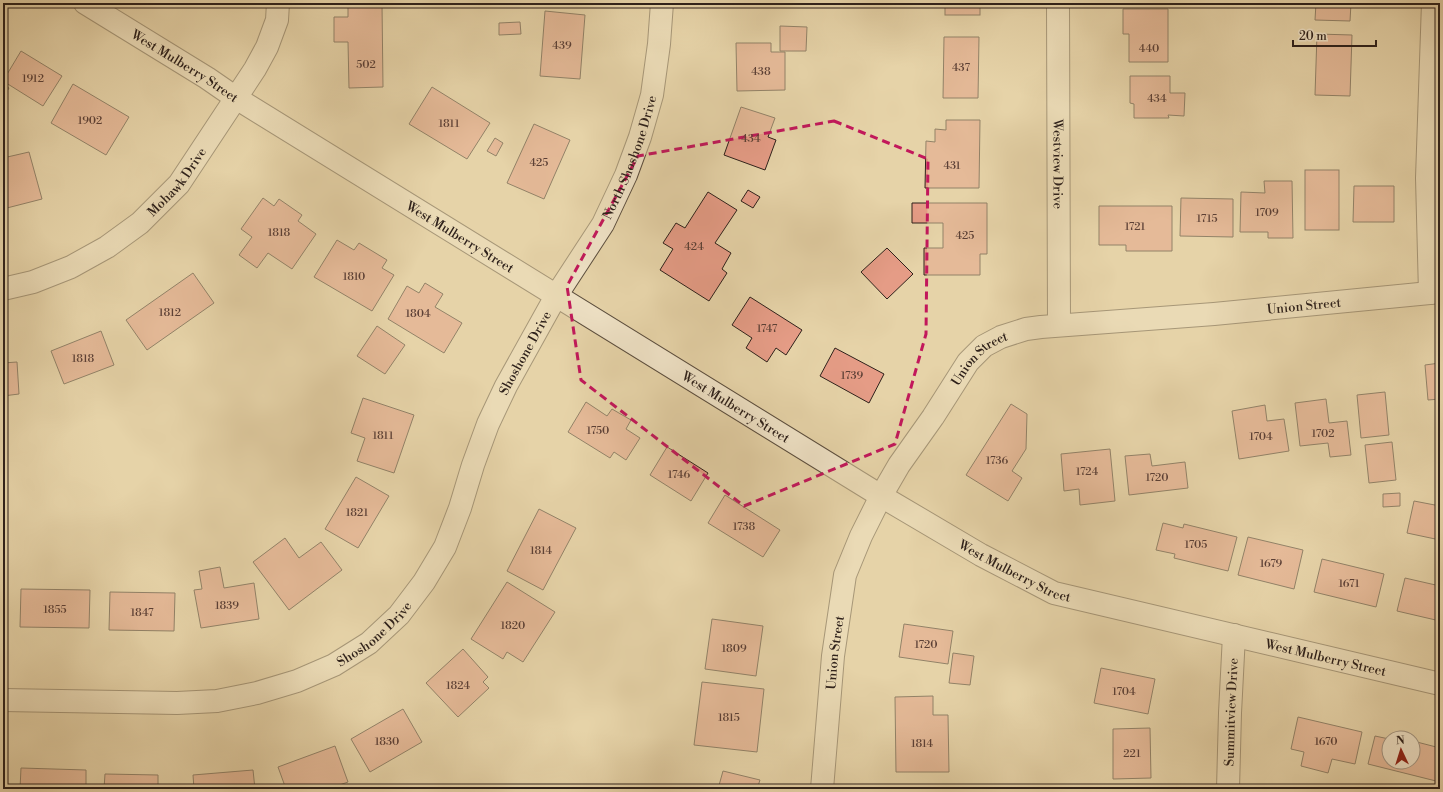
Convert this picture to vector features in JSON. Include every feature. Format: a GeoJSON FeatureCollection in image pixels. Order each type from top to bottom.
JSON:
{"type":"FeatureCollection","features":[{"type":"Feature","properties":{"kind":"street","name":"West Mulberry Street"},"geometry":{"type":"LineString","coordinates":[[85,3],[207,78],[236,98],[881,496],[981,555],[1054,593],[1440,684]]}},
{"type":"Feature","properties":{"kind":"street","name":"Mohawk Drive"},"geometry":{"type":"LineString","coordinates":[[3,289],[33,282],[71,267],[107,247],[140,223],[179,184],[254,69],[266,47],[277,20],[278,3]]}},
{"type":"Feature","properties":{"kind":"street","name":"North Shoshone Drive"},"geometry":{"type":"LineString","coordinates":[[556,296],[603,224],[626,175],[640,137],[652,95],[659,44],[662,3]]}},
{"type":"Feature","properties":{"kind":"street","name":"Westview Drive"},"geometry":{"type":"LineString","coordinates":[[1058,3],[1059,325]]}},
{"type":"Feature","properties":{"kind":"street"},"geometry":{"type":"LineString","coordinates":[[1433,3],[1427,178],[1435,293]]}},
{"type":"Feature","properties":{"kind":"street","name":"Union Street"},"geometry":{"type":"LineString","coordinates":[[822,789],[833,656],[845,575],[861,536],[881,496],[899,465],[933,417],[968,362],[984,346],[1001,337],[1026,329],[1059,325],[1214,314],[1435,293]]}},
{"type":"Feature","properties":{"kind":"street","name":"Shoshone Drive"},"geometry":{"type":"LineString","coordinates":[[3,700],[177,703],[217,701],[257,694],[297,682],[334,664],[369,643],[399,615],[424,582],[445,547],[460,508],[473,465],[488,424],[506,386],[556,296]]}},
{"type":"Feature","properties":{"kind":"street","name":"Summitview Drive"},"geometry":{"type":"LineString","coordinates":[[1228,789],[1234,635]]}},
{"type":"Feature","properties":{"kind":"highlighted area"},"geometry":{"type":"Polygon","coordinates":[[[834,121],[928,159],[926,334],[895,444],[744,506],[581,380],[567,286],[638,156],[834,121]]]}},
{"type":"Feature","properties":{"kind":"building"},"geometry":{"type":"Polygon","coordinates":[[[728,3],[769,3],[769,7],[728,6],[728,3]]]}},
{"type":"Feature","properties":{"kind":"building"},"geometry":{"type":"Polygon","coordinates":[[[945,3],[980,3],[980,15],[945,15],[945,3]]]}},
{"type":"Feature","properties":{"kind":"building"},"geometry":{"type":"Polygon","coordinates":[[[1316,3],[1351,3],[1350,21],[1315,20],[1316,3]]]}},
{"type":"Feature","properties":{"kind":"building"},"geometry":{"type":"Polygon","coordinates":[[[348,5],[382,5],[383,87],[349,88],[348,42],[334,42],[334,17],[348,17],[348,5]]]}},
{"type":"Feature","properties":{"kind":"building"},"geometry":{"type":"Polygon","coordinates":[[[1123,9],[1168,9],[1168,62],[1129,62],[1129,34],[1123,34],[1123,9]]]}},
{"type":"Feature","properties":{"kind":"building"},"geometry":{"type":"Polygon","coordinates":[[[545,11],[585,15],[580,79],[540,76],[545,11]]]}},
{"type":"Feature","properties":{"kind":"building"},"geometry":{"type":"Polygon","coordinates":[[[520,22],[521,34],[499,35],[499,23],[520,22]]]}},
{"type":"Feature","properties":{"kind":"building"},"geometry":{"type":"Polygon","coordinates":[[[780,26],[807,27],[806,51],[780,51],[780,26]]]}},
{"type":"Feature","properties":{"kind":"building"},"geometry":{"type":"Polygon","coordinates":[[[1317,34],[1352,35],[1350,96],[1315,95],[1317,34]]]}},
{"type":"Feature","properties":{"kind":"building"},"geometry":{"type":"Polygon","coordinates":[[[944,37],[979,37],[978,98],[943,98],[944,37]]]}},
{"type":"Feature","properties":{"kind":"building"},"geometry":{"type":"Polygon","coordinates":[[[736,43],[771,43],[771,52],[785,52],[785,90],[737,91],[736,43]]]}},
{"type":"Feature","properties":{"kind":"building"},"geometry":{"type":"Polygon","coordinates":[[[21,51],[62,76],[43,106],[3,81],[21,51]]]}},
{"type":"Feature","properties":{"kind":"building"},"geometry":{"type":"Polygon","coordinates":[[[1130,76],[1170,76],[1170,93],[1185,93],[1184,116],[1168,115],[1169,118],[1134,118],[1134,104],[1130,103],[1130,76]]]}},
{"type":"Feature","properties":{"kind":"building"},"geometry":{"type":"Polygon","coordinates":[[[3,84],[9,88],[3,98],[3,84]]]}},
{"type":"Feature","properties":{"kind":"building"},"geometry":{"type":"Polygon","coordinates":[[[73,84],[129,117],[106,155],[51,123],[73,84]]]}},
{"type":"Feature","properties":{"kind":"building"},"geometry":{"type":"Polygon","coordinates":[[[432,87],[490,123],[467,159],[409,124],[432,87]]]}},
{"type":"Feature","properties":{"kind":"building"},"geometry":{"type":"Polygon","coordinates":[[[741,107],[775,118],[768,137],[776,140],[765,170],[724,155],[741,107]]]}},
{"type":"Feature","properties":{"kind":"building"},"geometry":{"type":"Polygon","coordinates":[[[946,120],[980,120],[979,188],[925,188],[926,141],[935,142],[935,129],[946,130],[946,120]]]}},
{"type":"Feature","properties":{"kind":"building"},"geometry":{"type":"Polygon","coordinates":[[[534,124],[570,140],[544,199],[507,183],[534,124]]]}},
{"type":"Feature","properties":{"kind":"building"},"geometry":{"type":"Polygon","coordinates":[[[495,138],[503,143],[496,156],[487,151],[495,138]]]}},
{"type":"Feature","properties":{"kind":"building"},"geometry":{"type":"Polygon","coordinates":[[[29,152],[42,199],[3,209],[3,158],[29,152]]]}},
{"type":"Feature","properties":{"kind":"building"},"geometry":{"type":"Polygon","coordinates":[[[1305,170],[1339,170],[1339,230],[1305,230],[1305,170]]]}},
{"type":"Feature","properties":{"kind":"building"},"geometry":{"type":"Polygon","coordinates":[[[1264,181],[1292,181],[1293,238],[1268,238],[1268,232],[1240,232],[1241,192],[1265,193],[1264,181]]]}},
{"type":"Feature","properties":{"kind":"building"},"geometry":{"type":"Polygon","coordinates":[[[1354,186],[1394,186],[1394,222],[1353,222],[1354,186]]]}},
{"type":"Feature","properties":{"kind":"building"},"geometry":{"type":"Polygon","coordinates":[[[748,190],[760,197],[753,208],[741,201],[748,190]]]}},
{"type":"Feature","properties":{"kind":"building"},"geometry":{"type":"Polygon","coordinates":[[[708,192],[737,210],[715,243],[731,253],[722,269],[727,273],[709,301],[660,270],[673,249],[663,243],[676,223],[685,228],[708,192]]]}},
{"type":"Feature","properties":{"kind":"building"},"geometry":{"type":"Polygon","coordinates":[[[263,198],[274,206],[279,199],[302,215],[298,221],[316,234],[292,269],[268,253],[257,268],[239,255],[252,237],[241,229],[263,198]]]}},
{"type":"Feature","properties":{"kind":"building"},"geometry":{"type":"Polygon","coordinates":[[[1181,198],[1233,199],[1233,237],[1180,236],[1181,198]]]}},
{"type":"Feature","properties":{"kind":"building"},"geometry":{"type":"Polygon","coordinates":[[[912,203],[987,203],[987,254],[980,254],[980,275],[924,275],[924,248],[943,248],[943,223],[912,223],[912,203]]]}},
{"type":"Feature","properties":{"kind":"building"},"geometry":{"type":"Polygon","coordinates":[[[1099,206],[1172,206],[1172,251],[1126,251],[1126,245],[1099,245],[1099,206]]]}},
{"type":"Feature","properties":{"kind":"building"},"geometry":{"type":"Polygon","coordinates":[[[337,240],[354,250],[359,243],[387,260],[382,268],[394,275],[372,311],[314,277],[337,240]]]}},
{"type":"Feature","properties":{"kind":"building"},"geometry":{"type":"Polygon","coordinates":[[[887,248],[913,274],[887,299],[861,272],[887,248]]]}},
{"type":"Feature","properties":{"kind":"building"},"geometry":{"type":"Polygon","coordinates":[[[193,273],[214,303],[147,350],[126,320],[193,273]]]}},
{"type":"Feature","properties":{"kind":"building"},"geometry":{"type":"Polygon","coordinates":[[[425,283],[443,294],[435,307],[462,323],[444,353],[388,319],[407,286],[419,293],[425,283]]]}},
{"type":"Feature","properties":{"kind":"building"},"geometry":{"type":"Polygon","coordinates":[[[750,297],[802,330],[786,355],[776,348],[767,362],[746,348],[752,338],[732,325],[750,297]]]}},
{"type":"Feature","properties":{"kind":"building"},"geometry":{"type":"Polygon","coordinates":[[[377,326],[405,345],[385,374],[357,356],[377,326]]]}},
{"type":"Feature","properties":{"kind":"building"},"geometry":{"type":"Polygon","coordinates":[[[101,331],[114,365],[64,384],[51,351],[101,331]]]}},
{"type":"Feature","properties":{"kind":"building"},"geometry":{"type":"Polygon","coordinates":[[[835,348],[884,374],[869,403],[820,376],[835,348]]]}},
{"type":"Feature","properties":{"kind":"building"},"geometry":{"type":"Polygon","coordinates":[[[17,362],[19,394],[3,396],[3,363],[17,362]]]}},
{"type":"Feature","properties":{"kind":"building"},"geometry":{"type":"Polygon","coordinates":[[[1440,363],[1440,399],[1428,400],[1425,365],[1440,363]]]}},
{"type":"Feature","properties":{"kind":"building"},"geometry":{"type":"Polygon","coordinates":[[[1385,392],[1389,435],[1361,438],[1357,395],[1385,392]]]}},
{"type":"Feature","properties":{"kind":"building"},"geometry":{"type":"Polygon","coordinates":[[[363,398],[414,415],[394,473],[357,461],[365,438],[351,433],[363,398]]]}},
{"type":"Feature","properties":{"kind":"building"},"geometry":{"type":"Polygon","coordinates":[[[1326,399],[1329,423],[1347,421],[1351,455],[1330,457],[1328,443],[1300,446],[1295,403],[1326,399]]]}},
{"type":"Feature","properties":{"kind":"building"},"geometry":{"type":"Polygon","coordinates":[[[586,402],[607,416],[612,409],[631,420],[626,429],[640,438],[626,460],[614,452],[610,458],[568,432],[586,402]]]}},
{"type":"Feature","properties":{"kind":"building"},"geometry":{"type":"Polygon","coordinates":[[[1011,404],[1027,414],[1026,449],[1012,471],[1022,478],[1008,501],[966,475],[1011,404]]]}},
{"type":"Feature","properties":{"kind":"building"},"geometry":{"type":"Polygon","coordinates":[[[1265,405],[1267,421],[1284,419],[1289,451],[1239,459],[1232,411],[1265,405]]]}},
{"type":"Feature","properties":{"kind":"building"},"geometry":{"type":"Polygon","coordinates":[[[1392,442],[1396,480],[1369,483],[1365,445],[1392,442]]]}},
{"type":"Feature","properties":{"kind":"building"},"geometry":{"type":"Polygon","coordinates":[[[667,447],[708,473],[691,501],[650,475],[667,447]]]}},
{"type":"Feature","properties":{"kind":"building"},"geometry":{"type":"Polygon","coordinates":[[[1110,449],[1115,501],[1080,505],[1079,489],[1064,491],[1061,454],[1110,449]]]}},
{"type":"Feature","properties":{"kind":"building"},"geometry":{"type":"Polygon","coordinates":[[[1150,454],[1152,466],[1185,462],[1188,488],[1129,495],[1125,456],[1150,454]]]}},
{"type":"Feature","properties":{"kind":"building"},"geometry":{"type":"Polygon","coordinates":[[[356,477],[389,496],[358,548],[325,529],[356,477]]]}},
{"type":"Feature","properties":{"kind":"building"},"geometry":{"type":"Polygon","coordinates":[[[1400,493],[1400,506],[1383,507],[1383,494],[1400,493]]]}},
{"type":"Feature","properties":{"kind":"building"},"geometry":{"type":"Polygon","coordinates":[[[725,495],[780,530],[763,557],[708,523],[725,495]]]}},
{"type":"Feature","properties":{"kind":"building"},"geometry":{"type":"Polygon","coordinates":[[[1414,501],[1440,506],[1440,540],[1407,533],[1414,501]]]}},
{"type":"Feature","properties":{"kind":"building"},"geometry":{"type":"Polygon","coordinates":[[[539,509],[576,528],[543,590],[507,571],[539,509]]]}},
{"type":"Feature","properties":{"kind":"building"},"geometry":{"type":"Polygon","coordinates":[[[1163,523],[1183,528],[1184,524],[1237,537],[1228,571],[1174,558],[1175,554],[1156,550],[1163,523]]]}},
{"type":"Feature","properties":{"kind":"building"},"geometry":{"type":"Polygon","coordinates":[[[1248,537],[1303,550],[1294,589],[1238,575],[1248,537]]]}},
{"type":"Feature","properties":{"kind":"building"},"geometry":{"type":"Polygon","coordinates":[[[285,538],[299,558],[321,542],[342,570],[289,610],[253,562],[285,538]]]}},
{"type":"Feature","properties":{"kind":"building"},"geometry":{"type":"Polygon","coordinates":[[[1322,559],[1384,574],[1376,607],[1314,592],[1322,559]]]}},
{"type":"Feature","properties":{"kind":"building"},"geometry":{"type":"Polygon","coordinates":[[[220,567],[224,588],[254,583],[259,619],[201,628],[194,590],[202,589],[199,571],[220,567]]]}},
{"type":"Feature","properties":{"kind":"building"},"geometry":{"type":"Polygon","coordinates":[[[1405,578],[1440,586],[1440,621],[1397,611],[1405,578]]]}},
{"type":"Feature","properties":{"kind":"building"},"geometry":{"type":"Polygon","coordinates":[[[507,582],[555,612],[523,662],[507,652],[503,659],[471,639],[507,582]]]}},
{"type":"Feature","properties":{"kind":"building"},"geometry":{"type":"Polygon","coordinates":[[[21,589],[90,590],[89,628],[20,627],[21,589]]]}},
{"type":"Feature","properties":{"kind":"building"},"geometry":{"type":"Polygon","coordinates":[[[110,592],[175,593],[174,631],[109,630],[110,592]]]}},
{"type":"Feature","properties":{"kind":"building"},"geometry":{"type":"Polygon","coordinates":[[[712,619],[763,626],[756,676],[705,669],[712,619]]]}},
{"type":"Feature","properties":{"kind":"building"},"geometry":{"type":"Polygon","coordinates":[[[904,624],[953,631],[948,664],[899,657],[904,624]]]}},
{"type":"Feature","properties":{"kind":"building"},"geometry":{"type":"Polygon","coordinates":[[[463,649],[488,677],[483,682],[489,688],[458,717],[426,683],[463,649]]]}},
{"type":"Feature","properties":{"kind":"building"},"geometry":{"type":"Polygon","coordinates":[[[953,653],[974,656],[970,685],[949,683],[953,653]]]}},
{"type":"Feature","properties":{"kind":"building"},"geometry":{"type":"Polygon","coordinates":[[[1101,668],[1155,679],[1148,714],[1094,703],[1101,668]]]}},
{"type":"Feature","properties":{"kind":"building"},"geometry":{"type":"Polygon","coordinates":[[[702,682],[764,689],[757,752],[694,745],[702,682]]]}},
{"type":"Feature","properties":{"kind":"building"},"geometry":{"type":"Polygon","coordinates":[[[933,696],[933,715],[948,715],[949,772],[896,772],[895,697],[933,696]]]}},
{"type":"Feature","properties":{"kind":"building"},"geometry":{"type":"Polygon","coordinates":[[[403,709],[422,742],[370,772],[351,739],[403,709]]]}},
{"type":"Feature","properties":{"kind":"building"},"geometry":{"type":"Polygon","coordinates":[[[1298,717],[1362,732],[1355,764],[1332,759],[1328,773],[1301,766],[1304,752],[1291,749],[1298,717]]]}},
{"type":"Feature","properties":{"kind":"building"},"geometry":{"type":"Polygon","coordinates":[[[1150,728],[1151,778],[1113,779],[1113,729],[1150,728]]]}},
{"type":"Feature","properties":{"kind":"building"},"geometry":{"type":"Polygon","coordinates":[[[1375,736],[1381,737],[1381,767],[1368,764],[1375,736]]]}},
{"type":"Feature","properties":{"kind":"building"},"geometry":{"type":"Polygon","coordinates":[[[1421,743],[1440,748],[1440,764],[1436,781],[1392,770],[1421,770],[1421,743]]]}},
{"type":"Feature","properties":{"kind":"building"},"geometry":{"type":"Polygon","coordinates":[[[335,746],[348,782],[328,789],[286,789],[278,767],[335,746]]]}},
{"type":"Feature","properties":{"kind":"building"},"geometry":{"type":"Polygon","coordinates":[[[21,768],[86,770],[86,789],[20,789],[21,768]]]}},
{"type":"Feature","properties":{"kind":"building"},"geometry":{"type":"Polygon","coordinates":[[[253,770],[255,789],[194,789],[193,775],[253,770]]]}},
{"type":"Feature","properties":{"kind":"building"},"geometry":{"type":"Polygon","coordinates":[[[723,771],[760,780],[757,789],[718,789],[723,771]]]}},
{"type":"Feature","properties":{"kind":"building"},"geometry":{"type":"Polygon","coordinates":[[[105,774],[158,775],[158,789],[104,789],[105,774]]]}}]}
